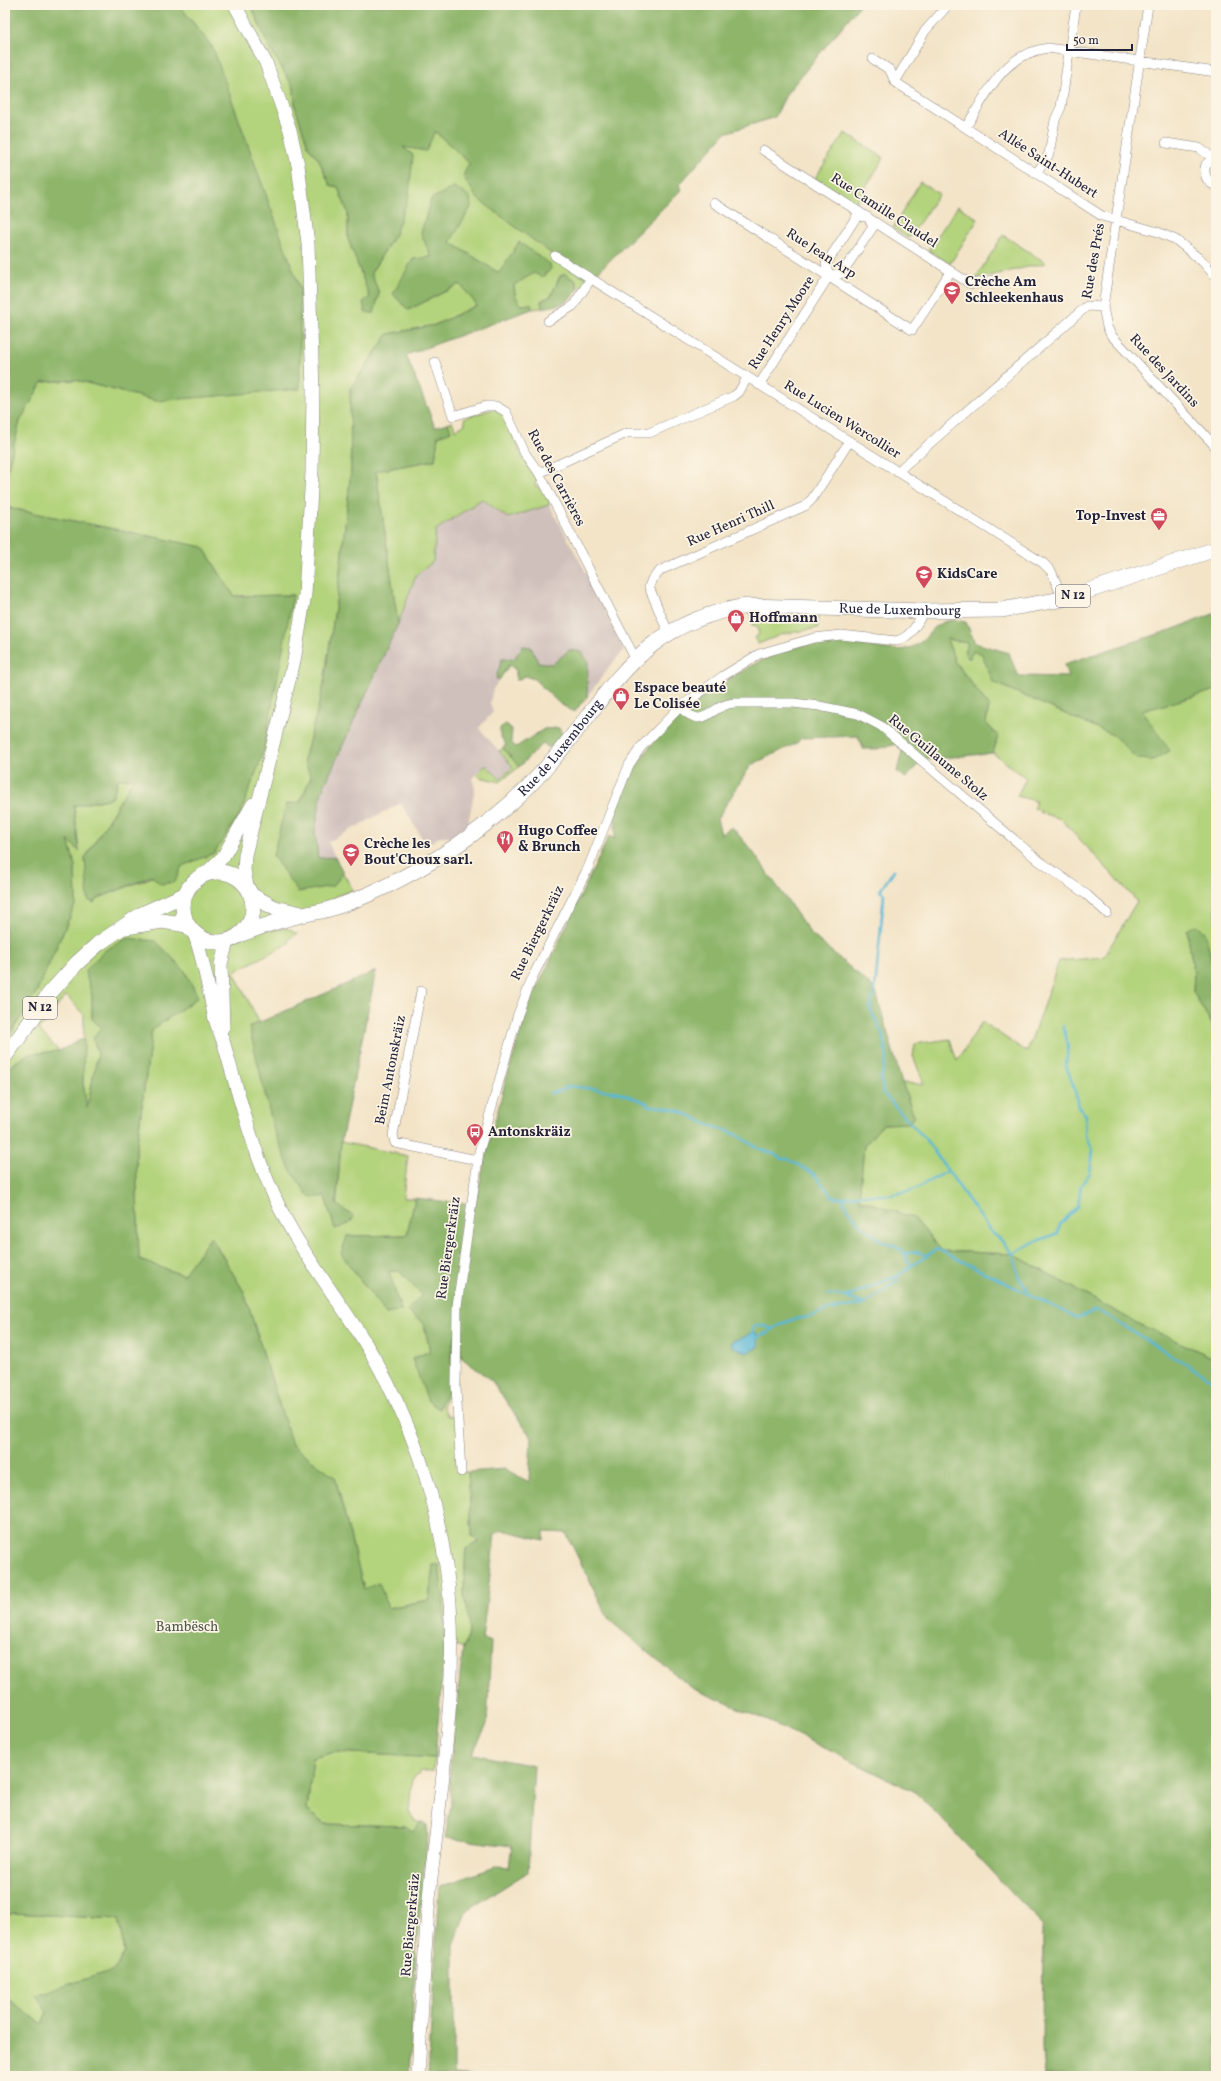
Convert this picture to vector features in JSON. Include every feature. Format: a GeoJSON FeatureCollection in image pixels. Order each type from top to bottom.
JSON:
{"type":"FeatureCollection","features":[{"type":"Feature","properties":{"kind":"main road"},"geometry":{"type":"LineString","coordinates":[[223,1041],[221,964],[233,938],[247,927],[252,917],[253,906],[244,870],[245,855],[294,661],[305,594],[312,472],[311,301],[304,201],[290,130],[266,63],[235,5]]}},
{"type":"Feature","properties":{"kind":"main road","name":"Rue de Luxembourg"},"geometry":{"type":"LineString","coordinates":[[233,938],[303,914],[326,910],[362,896],[449,851],[487,823],[531,783],[554,759],[635,658],[668,632],[720,610],[747,606],[924,611],[1001,610],[1063,599],[1216,549]]}},
{"type":"Feature","properties":{"kind":"main road"},"geometry":{"type":"LineString","coordinates":[[223,1041],[215,1018],[204,962],[183,910],[184,895],[189,885],[206,873],[223,857],[262,788]]}},
{"type":"Feature","properties":{"kind":"main road"},"geometry":{"type":"LineString","coordinates":[[206,873],[224,872],[237,877],[249,890]]}},
{"type":"Feature","properties":{"kind":"main road","name":"Rue de Luxembourg"},"geometry":{"type":"LineString","coordinates":[[249,890],[264,904],[303,914]]}},
{"type":"Feature","properties":{"kind":"main road","name":"N 12"},"geometry":{"type":"LineString","coordinates":[[5,1056],[49,994],[77,963],[98,944],[142,914],[184,895]]}},
{"type":"Feature","properties":{"kind":"main road","name":"N 12"},"geometry":{"type":"LineString","coordinates":[[121,928],[162,921],[191,929]]}},
{"type":"Feature","properties":{"kind":"main road"},"geometry":{"type":"LineString","coordinates":[[191,929],[210,941],[233,938]]}},
{"type":"Feature","properties":{"kind":"main road","name":"Rue Biergerkräiz"},"geometry":{"type":"LineString","coordinates":[[223,1041],[239,1104],[251,1140],[276,1200],[305,1249],[377,1362],[417,1449],[427,1481],[446,1565],[450,1604],[451,1677],[442,1777],[424,1940],[418,2076]]}},
{"type":"Feature","properties":{"kind":"street"},"geometry":{"type":"LineString","coordinates":[[895,82],[925,31],[948,5]]}},
{"type":"Feature","properties":{"kind":"street"},"geometry":{"type":"LineString","coordinates":[[1038,173],[1049,154],[1055,120],[1061,107],[1076,5]]}},
{"type":"Feature","properties":{"kind":"street","name":"Rue des Prés"},"geometry":{"type":"LineString","coordinates":[[897,472],[1087,306],[1103,307],[1138,61],[1148,5]]}},
{"type":"Feature","properties":{"kind":"street"},"geometry":{"type":"LineString","coordinates":[[966,127],[996,80],[1012,61],[1027,52],[1038,49],[1048,48],[1216,72]]}},
{"type":"Feature","properties":{"kind":"street","name":"Allée Saint-Hubert"},"geometry":{"type":"LineString","coordinates":[[873,60],[890,70],[895,82],[1038,173],[1102,216],[1115,221],[1158,232],[1176,240],[1202,260],[1216,277]]}},
{"type":"Feature","properties":{"kind":"street"},"geometry":{"type":"LineString","coordinates":[[1166,143],[1199,148],[1214,157],[1206,164],[1205,173],[1208,181],[1216,186]]}},
{"type":"Feature","properties":{"kind":"street","name":"Rue Camille Claudel"},"geometry":{"type":"LineString","coordinates":[[763,150],[969,283],[974,284],[993,280]]}},
{"type":"Feature","properties":{"kind":"street","name":"Rue Jean Arp"},"geometry":{"type":"LineString","coordinates":[[714,203],[912,330],[951,271]]}},
{"type":"Feature","properties":{"kind":"street","name":"Rue Henry Moore"},"geometry":{"type":"LineString","coordinates":[[759,385],[829,276],[842,273],[873,227],[868,217],[857,216],[826,264],[829,276]]}},
{"type":"Feature","properties":{"kind":"street","name":"Rue Lucien Wercollier"},"geometry":{"type":"LineString","coordinates":[[555,256],[590,280],[1043,563],[1051,571],[1063,599]]}},
{"type":"Feature","properties":{"kind":"street"},"geometry":{"type":"LineString","coordinates":[[548,321],[573,306],[590,280]]}},
{"type":"Feature","properties":{"kind":"street","name":"Rue des Jardins"},"geometry":{"type":"LineString","coordinates":[[1103,307],[1107,326],[1111,335],[1216,447]]}},
{"type":"Feature","properties":{"kind":"street","name":"Rue des Carrières"},"geometry":{"type":"LineString","coordinates":[[435,362],[453,416],[486,406],[496,406],[502,408],[525,452],[539,473],[635,658]]}},
{"type":"Feature","properties":{"kind":"street"},"geometry":{"type":"LineString","coordinates":[[539,473],[628,433],[649,433],[734,396],[739,392],[747,378]]}},
{"type":"Feature","properties":{"kind":"street","name":"Rue Henri Thill"},"geometry":{"type":"LineString","coordinates":[[668,632],[649,587],[652,579],[661,570],[805,506],[812,499],[849,442]]}},
{"type":"Feature","properties":{"kind":"street","name":"Rue Biergerkräiz"},"geometry":{"type":"LineString","coordinates":[[461,1472],[456,1387],[457,1306],[478,1160],[518,1014],[533,976],[588,868],[629,766],[641,747],[680,707],[723,676],[759,654],[808,639],[841,635],[897,641],[905,638],[914,629],[924,611]]}},
{"type":"Feature","properties":{"kind":"street","name":"Rue Guillaume Stolz"},"geometry":{"type":"LineString","coordinates":[[680,707],[689,716],[696,719],[702,719],[720,706],[734,703],[794,703],[858,714],[881,726],[1038,860],[1088,895],[1107,913]]}},
{"type":"Feature","properties":{"kind":"street","name":"Beim Antonskräiz"},"geometry":{"type":"LineString","coordinates":[[421,991],[393,1135],[394,1139],[396,1143],[478,1160]]}},
{"type":"Feature","properties":{"kind":"shaded area"},"geometry":{"type":"Polygon","coordinates":[[[482,499],[508,518],[549,505],[593,585],[624,650],[609,667],[587,697],[588,662],[569,650],[553,664],[538,662],[531,647],[514,659],[493,689],[490,703],[493,712],[479,728],[513,767],[500,780],[486,765],[472,779],[475,788],[468,824],[451,836],[441,836],[426,845],[401,803],[328,842],[335,857],[318,858],[315,831],[322,791],[398,624],[416,575],[433,562],[436,530],[482,499]]]}},
{"type":"Feature","properties":{"kind":"green space"},"geometry":{"type":"Polygon","coordinates":[[[5,5],[179,5],[213,48],[300,289],[300,389],[157,401],[76,380],[42,382],[20,421],[5,479],[5,5]]]}},
{"type":"Feature","properties":{"kind":"green space"},"geometry":{"type":"Polygon","coordinates":[[[179,5],[251,5],[269,47],[294,88],[295,106],[308,146],[319,160],[330,185],[338,187],[348,213],[348,239],[370,297],[365,312],[374,313],[379,293],[371,273],[395,234],[402,147],[434,131],[458,152],[590,280],[578,289],[576,281],[565,274],[560,276],[551,296],[541,301],[542,308],[532,309],[531,304],[521,305],[515,295],[514,285],[534,272],[542,277],[551,269],[499,273],[450,242],[471,207],[432,257],[408,310],[460,284],[477,305],[435,325],[388,334],[350,389],[351,471],[338,589],[323,689],[304,760],[311,777],[300,802],[286,804],[333,886],[343,873],[353,890],[336,896],[331,908],[271,931],[287,928],[297,934],[289,939],[289,943],[234,972],[259,1022],[249,1027],[325,1197],[335,1228],[341,1142],[408,1156],[403,1198],[415,1198],[407,1235],[347,1236],[386,1314],[401,1310],[388,1271],[399,1271],[423,1295],[424,1324],[430,1351],[412,1359],[439,1409],[442,1400],[454,1385],[451,1372],[451,1359],[457,1333],[462,1358],[457,1355],[456,1387],[445,1400],[443,1406],[447,1416],[459,1417],[462,1472],[468,1472],[472,1536],[480,1541],[466,1549],[464,1593],[470,1627],[467,1640],[463,1648],[445,1640],[439,1565],[433,1565],[429,1600],[388,1608],[364,1590],[335,1477],[292,1446],[244,1292],[211,1237],[183,1275],[139,1260],[136,1151],[152,1029],[198,997],[85,970],[92,995],[92,1019],[101,1027],[93,1039],[98,1053],[87,1109],[83,1083],[84,1015],[66,995],[39,1030],[59,1051],[28,1054],[5,1070],[5,1043],[37,991],[76,903],[75,866],[68,839],[79,851],[74,806],[112,798],[118,779],[134,778],[85,858],[93,903],[101,897],[214,853],[293,595],[234,596],[203,547],[5,507],[5,479],[20,421],[42,382],[76,380],[157,401],[213,48],[179,5]]]}},
{"type":"Feature","properties":{"kind":"green space"},"geometry":{"type":"Polygon","coordinates":[[[251,5],[860,5],[787,93],[775,117],[725,133],[679,185],[681,190],[590,280],[569,267],[477,198],[463,176],[469,163],[435,131],[426,151],[403,147],[413,155],[409,195],[395,234],[371,273],[379,293],[374,313],[365,312],[363,302],[370,297],[348,239],[348,213],[338,187],[330,185],[319,160],[308,146],[295,106],[294,88],[269,47],[251,5]]]}},
{"type":"Feature","properties":{"kind":"green space"},"geometry":{"type":"Polygon","coordinates":[[[845,133],[884,158],[855,204],[815,178],[845,133]]]}},
{"type":"Feature","properties":{"kind":"green space"},"geometry":{"type":"Polygon","coordinates":[[[920,182],[939,194],[909,238],[893,228],[920,182]]]}},
{"type":"Feature","properties":{"kind":"green space"},"geometry":{"type":"Polygon","coordinates":[[[454,187],[470,197],[471,207],[450,242],[499,273],[519,242],[550,264],[551,269],[542,277],[534,273],[514,285],[515,295],[521,305],[531,304],[532,309],[406,355],[435,427],[448,423],[451,431],[438,436],[435,460],[376,471],[398,624],[322,791],[315,831],[318,858],[335,857],[343,873],[333,886],[298,892],[273,856],[286,804],[300,802],[311,777],[304,760],[323,689],[338,589],[351,471],[350,389],[388,334],[435,325],[477,305],[460,284],[408,310],[393,294],[413,259],[431,257],[421,233],[431,199],[454,187]]]}},
{"type":"Feature","properties":{"kind":"green space"},"geometry":{"type":"Polygon","coordinates":[[[958,206],[978,219],[950,264],[928,250],[958,206]]]}},
{"type":"Feature","properties":{"kind":"green space"},"geometry":{"type":"Polygon","coordinates":[[[1003,235],[1046,263],[975,279],[1003,235]]]}},
{"type":"Feature","properties":{"kind":"green space"},"geometry":{"type":"Polygon","coordinates":[[[565,274],[576,281],[578,289],[567,301],[554,306],[542,308],[541,301],[551,296],[560,276],[565,274]]]}},
{"type":"Feature","properties":{"kind":"green space"},"geometry":{"type":"Polygon","coordinates":[[[496,408],[503,413],[523,458],[537,479],[535,486],[543,489],[550,500],[549,505],[508,518],[482,499],[436,530],[433,562],[416,575],[398,624],[376,471],[435,460],[438,436],[451,431],[448,423],[452,422],[456,430],[465,424],[464,418],[496,408]]]}},
{"type":"Feature","properties":{"kind":"green space"},"geometry":{"type":"Polygon","coordinates":[[[5,507],[203,547],[234,596],[293,595],[263,754],[239,817],[214,853],[182,866],[175,882],[160,884],[152,876],[101,897],[93,903],[88,900],[85,858],[134,778],[118,779],[112,798],[74,806],[79,851],[68,840],[75,866],[76,903],[37,991],[5,1043],[5,507]]]}},
{"type":"Feature","properties":{"kind":"green space"},"geometry":{"type":"Polygon","coordinates":[[[1216,613],[1216,690],[1142,711],[1170,751],[1153,760],[1137,759],[1113,735],[993,682],[982,654],[974,650],[969,659],[964,652],[968,643],[947,639],[955,662],[989,706],[986,723],[998,736],[993,753],[922,760],[906,778],[897,772],[902,751],[897,744],[877,749],[863,749],[858,736],[801,738],[797,743],[751,765],[717,819],[721,834],[732,827],[753,852],[811,934],[875,989],[902,1083],[914,1116],[909,1123],[883,1124],[864,1146],[859,1199],[914,1218],[942,1251],[1013,1254],[1135,1322],[1216,1359],[1216,2076],[1044,2076],[1042,2047],[1043,1926],[917,1793],[775,1724],[692,1688],[609,1620],[566,1533],[544,1532],[544,1540],[503,1530],[495,1534],[482,1639],[491,1642],[487,1724],[472,1754],[534,1766],[528,1872],[466,1911],[454,1945],[454,2074],[481,2076],[428,2076],[439,1887],[498,1866],[509,1867],[512,1846],[445,1838],[451,1804],[449,1777],[463,1648],[469,1633],[469,1620],[464,1593],[466,1549],[480,1541],[472,1536],[468,1472],[505,1469],[529,1482],[531,1437],[492,1381],[462,1358],[457,1334],[451,1353],[454,1385],[442,1400],[439,1409],[428,1401],[412,1359],[430,1351],[424,1324],[407,1311],[422,1295],[399,1271],[389,1271],[401,1311],[386,1314],[341,1254],[347,1236],[407,1235],[415,1198],[475,1205],[487,1151],[505,1083],[529,1005],[609,836],[615,839],[616,810],[619,798],[631,773],[656,738],[673,718],[689,716],[689,707],[742,671],[760,661],[799,646],[842,642],[887,649],[905,649],[919,643],[939,624],[946,621],[955,620],[966,622],[975,643],[1009,653],[1018,676],[1068,677],[1064,664],[1171,630],[1216,613]]]}},
{"type":"Feature","properties":{"kind":"green space"},"geometry":{"type":"Polygon","coordinates":[[[752,614],[818,615],[818,628],[783,634],[758,644],[754,638],[758,636],[759,630],[757,626],[752,625],[752,614]]]}},
{"type":"Feature","properties":{"kind":"green space"},"geometry":{"type":"Polygon","coordinates":[[[946,639],[968,643],[969,659],[974,650],[982,654],[993,682],[1113,735],[1137,759],[1142,711],[1216,690],[1216,972],[1187,930],[1194,974],[1193,992],[1216,1031],[1216,1359],[1135,1322],[1013,1254],[942,1251],[914,1218],[859,1199],[864,1146],[883,1124],[909,1123],[914,1116],[902,1083],[924,1084],[913,1056],[915,1044],[950,1039],[957,1061],[982,1022],[1027,1052],[1059,961],[1104,957],[1137,901],[1061,819],[1039,812],[1040,810],[1034,808],[1036,801],[1017,796],[1026,778],[993,753],[998,736],[986,723],[989,706],[955,662],[946,639]]]}},
{"type":"Feature","properties":{"kind":"green space"},"geometry":{"type":"Polygon","coordinates":[[[523,646],[531,647],[538,662],[553,664],[569,650],[582,652],[588,662],[587,697],[574,712],[560,704],[534,679],[525,676],[516,681],[516,670],[509,665],[499,680],[496,678],[502,659],[514,659],[523,646]]]}},
{"type":"Feature","properties":{"kind":"green space"},"geometry":{"type":"Polygon","coordinates":[[[506,724],[512,729],[511,742],[516,747],[544,729],[559,728],[563,736],[549,748],[543,743],[519,767],[503,748],[506,744],[500,736],[500,728],[506,724]]]}},
{"type":"Feature","properties":{"kind":"green space"},"geometry":{"type":"Polygon","coordinates":[[[503,748],[519,767],[500,782],[480,777],[477,774],[486,765],[500,779],[513,767],[499,751],[503,748]]]}},
{"type":"Feature","properties":{"kind":"green space"},"geometry":{"type":"Polygon","coordinates":[[[1196,925],[1205,932],[1214,970],[1216,972],[1216,1031],[1193,992],[1194,974],[1187,930],[1196,925]]]}},
{"type":"Feature","properties":{"kind":"green space","name":"Bambësch"},"geometry":{"type":"Polygon","coordinates":[[[127,938],[156,941],[185,971],[198,997],[152,1030],[136,1151],[139,1260],[183,1275],[211,1237],[244,1292],[292,1445],[335,1477],[364,1590],[379,1583],[388,1608],[429,1600],[433,1565],[439,1565],[444,1604],[445,1640],[435,1758],[334,1752],[313,1758],[307,1810],[324,1824],[406,1826],[413,1832],[421,1822],[427,1825],[428,1836],[417,1939],[409,2076],[5,2076],[5,1997],[42,2024],[47,2012],[35,1995],[114,1970],[125,1952],[118,1919],[13,1913],[5,1917],[5,1070],[28,1054],[59,1051],[80,1040],[84,1040],[83,1083],[87,1108],[98,1053],[93,1039],[101,1027],[92,1019],[92,995],[85,971],[104,951],[127,938]]]}},
{"type":"Feature","properties":{"kind":"green space"},"geometry":{"type":"Polygon","coordinates":[[[376,971],[341,1142],[336,1204],[354,1217],[349,1224],[335,1229],[325,1197],[309,1197],[290,1169],[274,1131],[249,1027],[376,971]]]}},
{"type":"Feature","properties":{"kind":"green space"},"geometry":{"type":"Polygon","coordinates":[[[334,1752],[435,1758],[433,1771],[422,1771],[412,1779],[409,1812],[416,1822],[421,1822],[413,1832],[405,1826],[324,1824],[307,1810],[313,1758],[334,1752]]]}},
{"type":"Feature","properties":{"kind":"green space"},"geometry":{"type":"Polygon","coordinates":[[[13,1913],[118,1919],[125,1952],[114,1970],[36,1995],[47,2012],[42,2024],[5,1997],[5,1917],[13,1913]]]}},
{"type":"Feature","properties":{"kind":"water"},"geometry":{"type":"Polygon","coordinates":[[[752,1331],[755,1332],[758,1337],[759,1347],[746,1353],[732,1346],[731,1343],[752,1331]]]}},
{"type":"Feature","properties":{"kind":"waterway"},"geometry":{"type":"LineString","coordinates":[[894,870],[880,891],[884,894],[875,989],[870,1009],[882,1033],[887,1057],[881,1078],[883,1093],[926,1140],[991,1232],[1000,1239],[1013,1254],[1019,1278],[1032,1296]]}},
{"type":"Feature","properties":{"kind":"waterway"},"geometry":{"type":"LineString","coordinates":[[1013,1254],[1032,1243],[1058,1233],[1060,1224],[1078,1207],[1081,1185],[1090,1173],[1093,1150],[1085,1134],[1086,1115],[1078,1107],[1075,1090],[1066,1066],[1068,1045],[1063,1026]]}},
{"type":"Feature","properties":{"kind":"waterway"},"geometry":{"type":"LineString","coordinates":[[550,1093],[560,1091],[569,1086],[618,1092],[645,1102],[650,1106],[664,1107],[684,1113],[711,1126],[732,1133],[760,1149],[775,1154],[782,1159],[788,1159],[814,1174],[832,1196],[837,1198],[860,1195],[891,1195],[913,1190],[948,1171]]}},
{"type":"Feature","properties":{"kind":"waterway"},"geometry":{"type":"LineString","coordinates":[[843,1198],[848,1209],[858,1222],[881,1241],[895,1246],[905,1253],[919,1252],[927,1256]]}},
{"type":"Feature","properties":{"kind":"waterway"},"geometry":{"type":"LineString","coordinates":[[828,1295],[840,1295],[847,1297],[897,1276],[937,1249],[1077,1318],[1097,1310],[1216,1382]]}},
{"type":"Feature","properties":{"kind":"waterway"},"geometry":{"type":"LineString","coordinates":[[905,1253],[908,1262],[912,1265]]}},
{"type":"Feature","properties":{"kind":"waterway"},"geometry":{"type":"LineString","coordinates":[[758,1337],[781,1324],[795,1319],[809,1317],[827,1310],[865,1304],[897,1281],[897,1276]]}},
{"type":"Feature","properties":{"kind":"waterway"},"geometry":{"type":"LineString","coordinates":[[847,1298],[865,1304]]}},
{"type":"Feature","properties":{"kind":"waterway"},"geometry":{"type":"LineString","coordinates":[[752,1331],[753,1327],[762,1325],[773,1329]]}},
{"type":"Feature","properties":{"kind":"place","name":"Crèche Am Schleekenhaus"},"geometry":{"type":"Point","coordinates":[952,305]}},
{"type":"Feature","properties":{"kind":"place","name":"Top-Invest"},"geometry":{"type":"Point","coordinates":[1159,531]}},
{"type":"Feature","properties":{"kind":"place","name":"KidsCare"},"geometry":{"type":"Point","coordinates":[924,589]}},
{"type":"Feature","properties":{"kind":"place","name":"Hoffmann"},"geometry":{"type":"Point","coordinates":[736,633]}},
{"type":"Feature","properties":{"kind":"place","name":"Espace beauté Le Colisée"},"geometry":{"type":"Point","coordinates":[621,711]}},
{"type":"Feature","properties":{"kind":"place","name":"Hugo Coffee & Brunch"},"geometry":{"type":"Point","coordinates":[505,854]}},
{"type":"Feature","properties":{"kind":"place","name":"Crèche les Bout'Choux sarl."},"geometry":{"type":"Point","coordinates":[351,867]}},
{"type":"Feature","properties":{"kind":"place","name":"Antonskräiz"},"geometry":{"type":"Point","coordinates":[475,1147]}}]}
